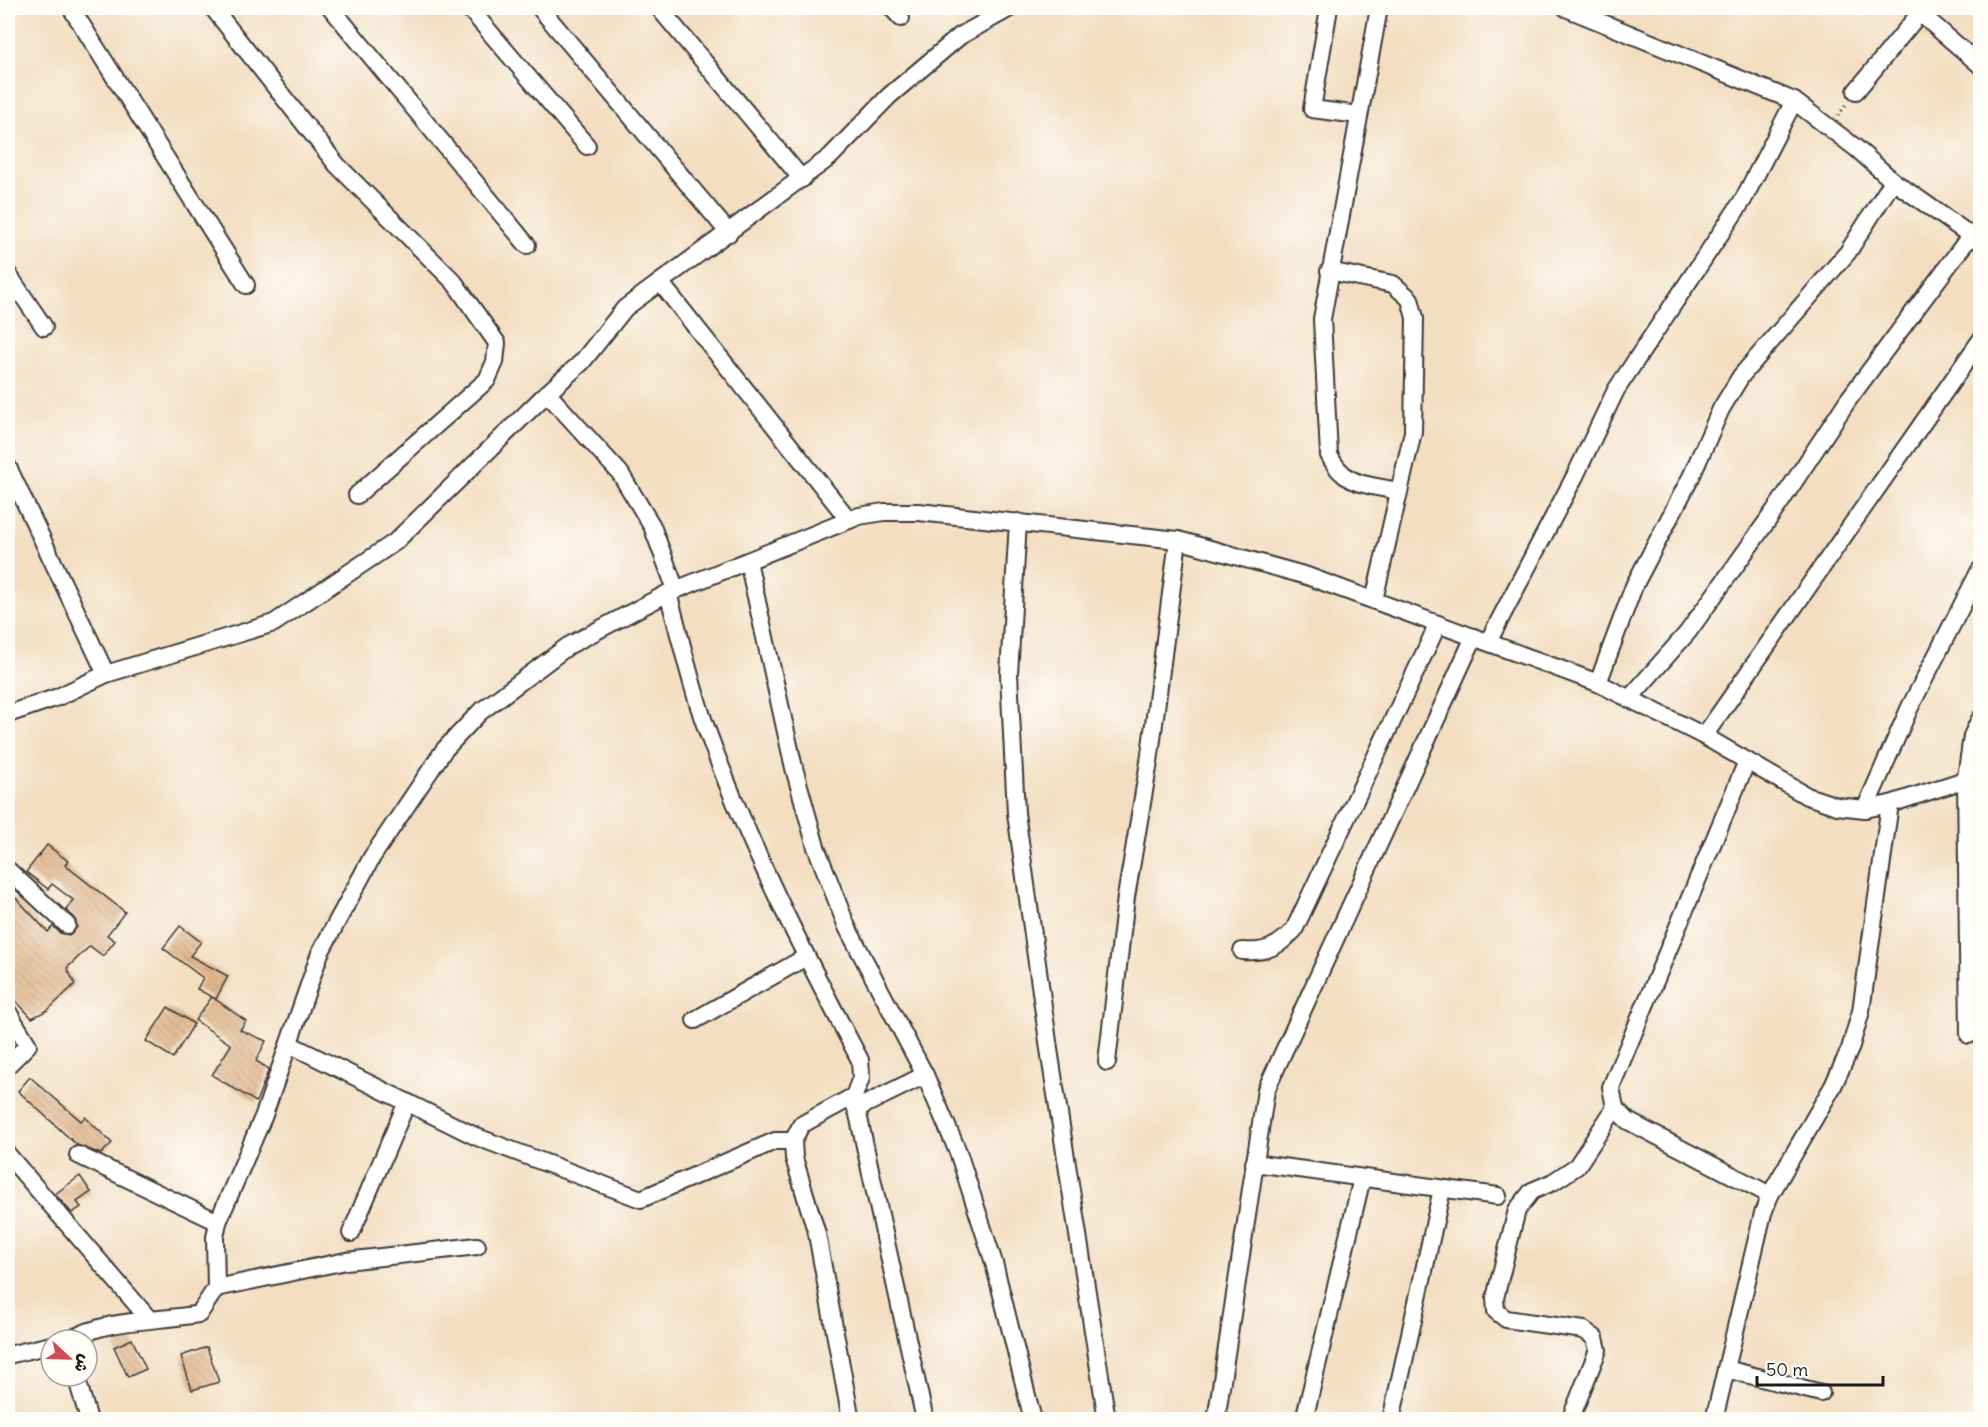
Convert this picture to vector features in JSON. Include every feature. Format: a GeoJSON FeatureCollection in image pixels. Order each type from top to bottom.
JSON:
{"type":"FeatureCollection","features":[{"type":"Feature","properties":{"kind":"street"},"geometry":{"type":"LineString","coordinates":[[71,8],[246,285]]}},
{"type":"Feature","properties":{"kind":"street"},"geometry":{"type":"LineString","coordinates":[[213,8],[337,165],[454,282],[497,343],[495,362],[487,380],[357,495]]}},
{"type":"Feature","properties":{"kind":"street"},"geometry":{"type":"LineString","coordinates":[[331,8],[527,245]]}},
{"type":"Feature","properties":{"kind":"street"},"geometry":{"type":"LineString","coordinates":[[469,8],[587,146]]}},
{"type":"Feature","properties":{"kind":"street"},"geometry":{"type":"LineString","coordinates":[[540,8],[729,233]]}},
{"type":"Feature","properties":{"kind":"street"},"geometry":{"type":"LineString","coordinates":[[660,8],[802,179]]}},
{"type":"Feature","properties":{"kind":"street"},"geometry":{"type":"LineString","coordinates":[[8,714],[58,698],[106,674],[274,623],[395,542],[548,393],[582,363],[624,308],[830,157],[889,96],[960,36],[1010,8]]}},
{"type":"Feature","properties":{"kind":"street"},"geometry":{"type":"LineString","coordinates":[[1329,8],[1312,108],[1359,115]]}},
{"type":"Feature","properties":{"kind":"street"},"geometry":{"type":"LineString","coordinates":[[1379,8],[1322,319],[1329,455],[1337,471],[1350,480],[1398,491]]}},
{"type":"Feature","properties":{"kind":"street"},"geometry":{"type":"LineString","coordinates":[[1566,8],[1794,101],[1893,181],[1976,239],[1848,400],[1780,503],[1688,632],[1629,699]]}},
{"type":"Feature","properties":{"kind":"street"},"geometry":{"type":"LineString","coordinates":[[1856,91],[1919,9],[1980,65]]}},
{"type":"Feature","properties":{"kind":"street"},"geometry":{"type":"LineString","coordinates":[[1216,1419],[1266,1090],[1481,640],[1575,476],[1616,390],[1743,200],[1794,101]]}},
{"type":"Feature","properties":{"kind":"street"},"geometry":{"type":"LineString","coordinates":[[1598,683],[1634,586],[1690,477],[1721,409],[1740,376],[1848,252],[1893,181]]}},
{"type":"Feature","properties":{"kind":"street"},"geometry":{"type":"LineString","coordinates":[[1329,271],[1393,285],[1410,299],[1415,318],[1413,432],[1374,600]]}},
{"type":"Feature","properties":{"kind":"street"},"geometry":{"type":"LineString","coordinates":[[8,274],[44,327]]}},
{"type":"Feature","properties":{"kind":"street"},"geometry":{"type":"LineString","coordinates":[[660,282],[849,520]]}},
{"type":"Feature","properties":{"kind":"street"},"geometry":{"type":"LineString","coordinates":[[1704,736],[1980,341]]}},
{"type":"Feature","properties":{"kind":"street"},"geometry":{"type":"LineString","coordinates":[[548,393],[620,473],[652,526],[672,591],[707,732],[752,840],[806,957],[860,1060],[861,1078],[855,1102],[925,1419]]}},
{"type":"Feature","properties":{"kind":"street"},"geometry":{"type":"LineString","coordinates":[[8,467],[106,674]]}},
{"type":"Feature","properties":{"kind":"street"},"geometry":{"type":"LineString","coordinates":[[95,1328],[199,1314],[216,1288],[215,1237],[218,1222],[264,1115],[320,953],[372,857],[444,750],[480,711],[568,646],[672,591],[849,520],[884,512],[919,512],[1178,540],[1307,576],[1598,683],[1704,736],[1807,796],[1837,806],[1865,808],[1890,804],[1973,777]]}},
{"type":"Feature","properties":{"kind":"street"},"geometry":{"type":"LineString","coordinates":[[1017,522],[1009,674],[1016,813],[1050,1056],[1107,1419]]}},
{"type":"Feature","properties":{"kind":"street"},"geometry":{"type":"LineString","coordinates":[[1107,1062],[1126,897],[1149,762],[1178,540]]}},
{"type":"Feature","properties":{"kind":"street"},"geometry":{"type":"LineString","coordinates":[[748,561],[794,768],[816,846],[847,927],[925,1075],[958,1152],[994,1263],[1033,1419]]}},
{"type":"Feature","properties":{"kind":"street"},"geometry":{"type":"LineString","coordinates":[[1865,808],[1910,707],[1980,570]]}},
{"type":"Feature","properties":{"kind":"street"},"geometry":{"type":"LineString","coordinates":[[1242,951],[1259,952],[1279,946],[1294,930],[1438,624]]}},
{"type":"Feature","properties":{"kind":"street"},"geometry":{"type":"LineString","coordinates":[[1969,1035],[1972,736],[1980,719]]}},
{"type":"Feature","properties":{"kind":"street"},"geometry":{"type":"LineString","coordinates":[[1748,761],[1611,1087],[1616,1108],[1628,1121],[1770,1195]]}},
{"type":"Feature","properties":{"kind":"street"},"geometry":{"type":"LineString","coordinates":[[1714,1419],[1763,1214],[1770,1195],[1833,1086],[1850,1049],[1861,1011],[1890,804]]}},
{"type":"Feature","properties":{"kind":"street"},"geometry":{"type":"LineString","coordinates":[[8,870],[67,925]]}},
{"type":"Feature","properties":{"kind":"street"},"geometry":{"type":"LineString","coordinates":[[695,1020],[806,957]]}},
{"type":"Feature","properties":{"kind":"street"},"geometry":{"type":"LineString","coordinates":[[8,1012],[28,1045],[8,1065]]}},
{"type":"Feature","properties":{"kind":"street"},"geometry":{"type":"LineString","coordinates":[[289,1044],[477,1137],[641,1199],[775,1141],[793,1141]]}},
{"type":"Feature","properties":{"kind":"street"},"geometry":{"type":"LineString","coordinates":[[851,1419],[817,1234],[794,1158],[793,1141],[801,1125],[925,1075]]}},
{"type":"Feature","properties":{"kind":"street"},"geometry":{"type":"LineString","coordinates":[[351,1233],[407,1102]]}},
{"type":"Feature","properties":{"kind":"street"},"geometry":{"type":"LineString","coordinates":[[1570,1419],[1598,1350],[1595,1338],[1584,1330],[1506,1319],[1496,1311],[1495,1298],[1517,1210],[1532,1191],[1553,1182],[1577,1166],[1616,1108]]}},
{"type":"Feature","properties":{"kind":"street"},"geometry":{"type":"LineString","coordinates":[[8,1155],[149,1319]]}},
{"type":"Feature","properties":{"kind":"street"},"geometry":{"type":"LineString","coordinates":[[78,1155],[218,1222]]}},
{"type":"Feature","properties":{"kind":"street"},"geometry":{"type":"LineString","coordinates":[[1254,1163],[1498,1196]]}},
{"type":"Feature","properties":{"kind":"street"},"geometry":{"type":"LineString","coordinates":[[1304,1419],[1362,1178]]}},
{"type":"Feature","properties":{"kind":"street"},"geometry":{"type":"LineString","coordinates":[[1391,1419],[1442,1188]]}},
{"type":"Feature","properties":{"kind":"street"},"geometry":{"type":"LineString","coordinates":[[216,1288],[346,1261],[477,1246]]}},
{"type":"Feature","properties":{"kind":"street"},"geometry":{"type":"LineString","coordinates":[[8,1355],[39,1348]]}},
{"type":"Feature","properties":{"kind":"street"},"geometry":{"type":"LineString","coordinates":[[1726,1369],[1821,1393]]}},
{"type":"Feature","properties":{"kind":"street"},"geometry":{"type":"LineString","coordinates":[[80,1388],[89,1419]]}},
{"type":"Feature","properties":{"kind":"path"},"geometry":{"type":"LineString","coordinates":[[1830,128],[1856,91]]}},
{"type":"Feature","properties":{"kind":"building"},"geometry":{"type":"Polygon","coordinates":[[[47,845],[68,861],[65,865],[125,912],[107,935],[115,941],[103,956],[90,946],[67,968],[75,984],[48,1010],[32,1018],[16,1001],[8,1002],[8,906],[16,898],[48,932],[53,926],[60,933],[69,935],[77,927],[75,918],[66,910],[73,900],[52,884],[48,889],[26,872],[47,845]]]}},
{"type":"Feature","properties":{"kind":"building"},"geometry":{"type":"Polygon","coordinates":[[[180,926],[201,942],[190,956],[228,976],[216,999],[197,989],[203,978],[163,948],[180,926]]]}},
{"type":"Feature","properties":{"kind":"building"},"geometry":{"type":"Polygon","coordinates":[[[212,997],[246,1021],[240,1030],[266,1041],[256,1061],[269,1069],[256,1102],[212,1075],[231,1045],[195,1020],[212,997]]]}},
{"type":"Feature","properties":{"kind":"building"},"geometry":{"type":"Polygon","coordinates":[[[168,1007],[194,1024],[173,1058],[146,1041],[168,1007]]]}},
{"type":"Feature","properties":{"kind":"building"},"geometry":{"type":"Polygon","coordinates":[[[30,1077],[81,1121],[85,1117],[112,1143],[101,1154],[77,1145],[18,1091],[30,1077]]]}},
{"type":"Feature","properties":{"kind":"building"},"geometry":{"type":"Polygon","coordinates":[[[80,1176],[91,1192],[77,1202],[81,1207],[72,1213],[55,1194],[80,1176]]]}},
{"type":"Feature","properties":{"kind":"building"},"geometry":{"type":"Polygon","coordinates":[[[132,1339],[146,1369],[128,1377],[114,1347],[132,1339]]]}},
{"type":"Feature","properties":{"kind":"building"},"geometry":{"type":"Polygon","coordinates":[[[207,1347],[219,1382],[192,1390],[181,1356],[207,1347]]]}}]}
